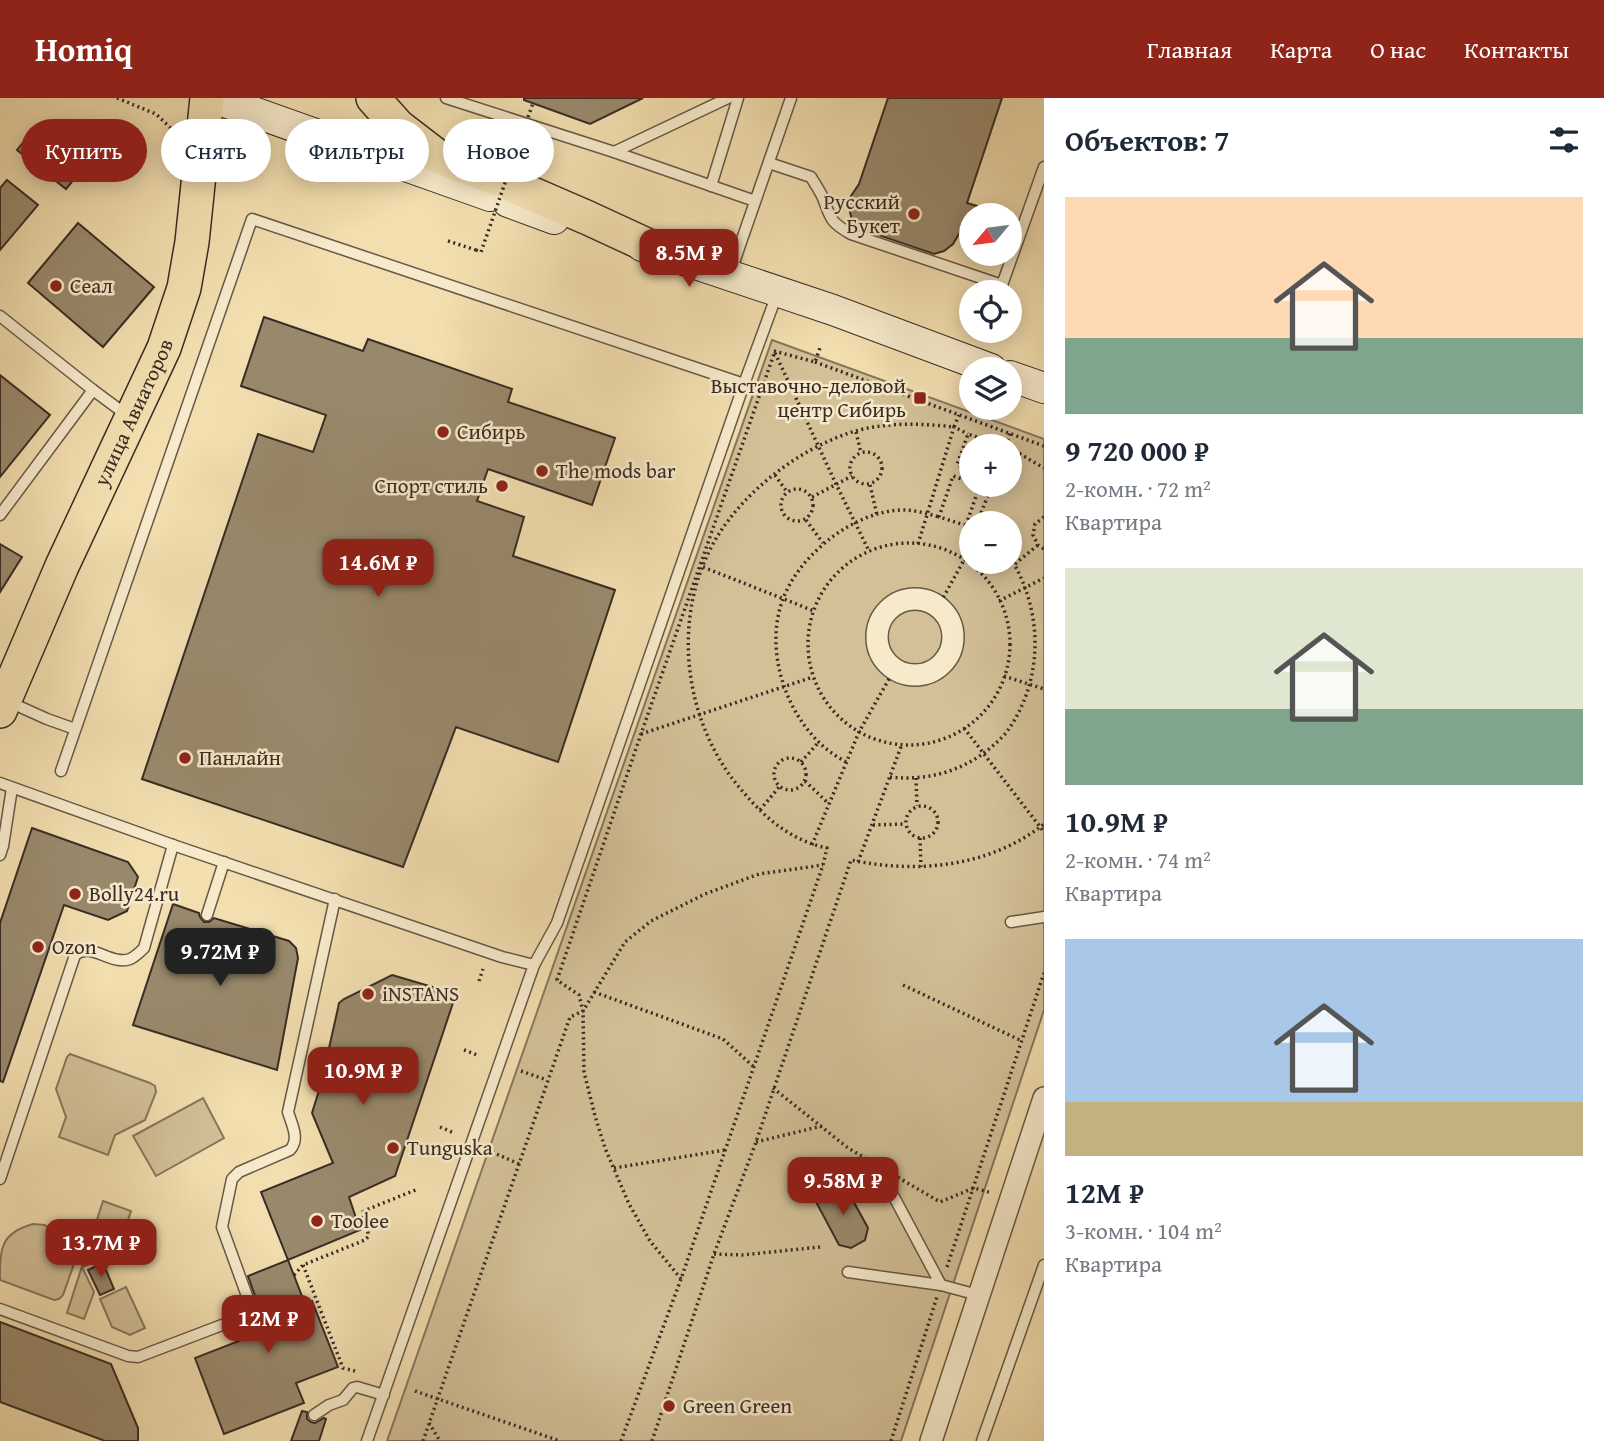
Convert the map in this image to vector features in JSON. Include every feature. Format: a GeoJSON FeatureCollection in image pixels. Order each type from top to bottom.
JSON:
{"type":"FeatureCollection","features":[{"type":"Feature","properties":{"kind":"main road","name":"улица Авиаторов"},"geometry":{"type":"LineString","coordinates":[[2,705],[62,566],[164,348],[184,288],[192,242],[207,98]]}},
{"type":"Feature","properties":{"kind":"main road"},"geometry":{"type":"LineString","coordinates":[[373,98],[398,126],[443,158]]}},
{"type":"Feature","properties":{"kind":"main road"},"geometry":{"type":"LineString","coordinates":[[509,182],[666,254]]}},
{"type":"Feature","properties":{"kind":"street"},"geometry":{"type":"LineString","coordinates":[[214,98],[443,163]]}},
{"type":"Feature","properties":{"kind":"street"},"geometry":{"type":"LineString","coordinates":[[666,254],[778,291],[959,357]]}},
{"type":"Feature","properties":{"kind":"street"},"geometry":{"type":"LineString","coordinates":[[1022,380],[1044,388]]}},
{"type":"Feature","properties":{"kind":"street"},"geometry":{"type":"LineString","coordinates":[[915,599],[938,607],[947,616],[952,628],[950,654],[932,672],[919,676],[894,670],[879,651],[876,639],[883,615],[892,606],[915,599]]}},
{"type":"Feature","properties":{"kind":"street"},"geometry":{"type":"LineString","coordinates":[[931,1441],[1044,1098]]}},
{"type":"Feature","properties":{"kind":"lane"},"geometry":{"type":"LineString","coordinates":[[446,98],[755,201]]}},
{"type":"Feature","properties":{"kind":"lane"},"geometry":{"type":"LineString","coordinates":[[614,152],[728,98]]}},
{"type":"Feature","properties":{"kind":"lane"},"geometry":{"type":"LineString","coordinates":[[711,186],[738,98]]}},
{"type":"Feature","properties":{"kind":"lane"},"geometry":{"type":"LineString","coordinates":[[730,277],[791,98]]}},
{"type":"Feature","properties":{"kind":"lane"},"geometry":{"type":"LineString","coordinates":[[769,163],[811,177],[827,213],[837,226],[851,234],[1002,285],[1044,167]]}},
{"type":"Feature","properties":{"kind":"lane"},"geometry":{"type":"LineString","coordinates":[[61,771],[252,219],[744,384]]}},
{"type":"Feature","properties":{"kind":"lane"},"geometry":{"type":"LineString","coordinates":[[367,1441],[534,965],[557,923],[778,291]]}},
{"type":"Feature","properties":{"kind":"lane"},"geometry":{"type":"LineString","coordinates":[[0,316],[131,418]]}},
{"type":"Feature","properties":{"kind":"lane"},"geometry":{"type":"LineString","coordinates":[[0,515],[93,390]]}},
{"type":"Feature","properties":{"kind":"lane"},"geometry":{"type":"LineString","coordinates":[[2,705],[75,729]]}},
{"type":"Feature","properties":{"kind":"lane"},"geometry":{"type":"LineString","coordinates":[[0,783],[173,845],[502,957],[534,965]]}},
{"type":"Feature","properties":{"kind":"lane"},"geometry":{"type":"LineString","coordinates":[[0,855],[12,788]]}},
{"type":"Feature","properties":{"kind":"lane"},"geometry":{"type":"LineString","coordinates":[[0,1179],[75,956],[79,951],[86,950],[120,961],[133,959],[144,948],[173,845]]}},
{"type":"Feature","properties":{"kind":"lane"},"geometry":{"type":"LineString","coordinates":[[207,915],[224,862]]}},
{"type":"Feature","properties":{"kind":"lane"},"geometry":{"type":"LineString","coordinates":[[0,1309],[128,1356],[138,1357],[249,1313],[251,1307],[222,1227],[232,1179],[239,1172],[290,1150],[295,1145],[296,1138],[288,1112],[335,899]]}},
{"type":"Feature","properties":{"kind":"lane"},"geometry":{"type":"LineString","coordinates":[[1011,922],[1044,917]]}},
{"type":"Feature","properties":{"kind":"lane"},"geometry":{"type":"LineString","coordinates":[[894,1197],[941,1285]]}},
{"type":"Feature","properties":{"kind":"lane"},"geometry":{"type":"LineString","coordinates":[[982,1441],[1044,1265]]}},
{"type":"Feature","properties":{"kind":"lane"},"geometry":{"type":"LineString","coordinates":[[848,1272],[941,1285],[978,1295]]}},
{"type":"Feature","properties":{"kind":"lane"},"geometry":{"type":"LineString","coordinates":[[314,1415],[343,1399],[353,1388],[384,1395]]}},
{"type":"Feature","properties":{"kind":"path"},"geometry":{"type":"LineString","coordinates":[[117,98],[156,114],[161,119]]}},
{"type":"Feature","properties":{"kind":"path"},"geometry":{"type":"LineString","coordinates":[[528,119],[533,103]]}},
{"type":"Feature","properties":{"kind":"path"},"geometry":{"type":"LineString","coordinates":[[448,241],[481,252],[507,182]]}},
{"type":"Feature","properties":{"kind":"path"},"geometry":{"type":"LineString","coordinates":[[815,362],[821,345]]}},
{"type":"Feature","properties":{"kind":"path"},"geometry":{"type":"LineString","coordinates":[[775,351],[815,362],[959,415],[918,544]]}},
{"type":"Feature","properties":{"kind":"path"},"geometry":{"type":"LineString","coordinates":[[775,351],[869,551]]}},
{"type":"Feature","properties":{"kind":"path"},"geometry":{"type":"LineString","coordinates":[[681,1279],[650,1241],[629,1204],[614,1168],[595,1115],[584,1072],[583,1011],[579,995],[557,980],[775,351]]}},
{"type":"Feature","properties":{"kind":"path"},"geometry":{"type":"LineString","coordinates":[[973,420],[1044,446]]}},
{"type":"Feature","properties":{"kind":"path"},"geometry":{"type":"LineString","coordinates":[[621,1441],[681,1279],[827,848],[812,845],[785,831],[760,810],[740,789],[709,742],[698,715],[690,668],[691,607],[703,567],[715,540],[737,509],[758,488],[818,447],[856,432],[904,425],[954,427],[968,434]]}},
{"type":"Feature","properties":{"kind":"path"},"geometry":{"type":"LineString","coordinates":[[856,432],[861,453]]}},
{"type":"Feature","properties":{"kind":"path"},"geometry":{"type":"LineString","coordinates":[[861,453],[878,456],[883,465],[879,480],[870,485],[860,484],[852,476],[850,465],[861,453]]}},
{"type":"Feature","properties":{"kind":"path"},"geometry":{"type":"LineString","coordinates":[[1022,456],[1044,468]]}},
{"type":"Feature","properties":{"kind":"path"},"geometry":{"type":"LineString","coordinates":[[775,475],[787,492]]}},
{"type":"Feature","properties":{"kind":"path"},"geometry":{"type":"LineString","coordinates":[[811,497],[852,476]]}},
{"type":"Feature","properties":{"kind":"path"},"geometry":{"type":"LineString","coordinates":[[939,517],[953,476],[959,478]]}},
{"type":"Feature","properties":{"kind":"path"},"geometry":{"type":"LineString","coordinates":[[870,485],[877,514]]}},
{"type":"Feature","properties":{"kind":"path"},"geometry":{"type":"LineString","coordinates":[[798,489],[811,497],[812,512],[806,520],[796,522],[786,518],[781,502],[787,492],[798,489]]}},
{"type":"Feature","properties":{"kind":"path"},"geometry":{"type":"LineString","coordinates":[[846,762],[819,742],[797,713],[784,686],[776,634],[783,598],[802,568],[824,544],[842,530],[877,514],[906,510],[959,523]]}},
{"type":"Feature","properties":{"kind":"path"},"geometry":{"type":"LineString","coordinates":[[1044,517],[1039,520],[1032,535],[1044,549]]}},
{"type":"Feature","properties":{"kind":"path"},"geometry":{"type":"LineString","coordinates":[[806,520],[824,544]]}},
{"type":"Feature","properties":{"kind":"path"},"geometry":{"type":"LineString","coordinates":[[959,558],[938,547],[906,542],[875,548],[846,564],[825,587],[811,616],[807,649],[813,677],[830,708],[854,730],[886,743],[920,745],[954,736],[982,716],[1001,687],[1010,654],[1007,619],[993,588],[980,574]]}},
{"type":"Feature","properties":{"kind":"path"},"geometry":{"type":"LineString","coordinates":[[1022,558],[1038,545]]}},
{"type":"Feature","properties":{"kind":"path"},"geometry":{"type":"LineString","coordinates":[[703,567],[814,611]]}},
{"type":"Feature","properties":{"kind":"path"},"geometry":{"type":"LineString","coordinates":[[938,607],[959,569]]}},
{"type":"Feature","properties":{"kind":"path"},"geometry":{"type":"LineString","coordinates":[[1021,574],[1037,606]]}},
{"type":"Feature","properties":{"kind":"path"},"geometry":{"type":"LineString","coordinates":[[999,601],[1044,578]]}},
{"type":"Feature","properties":{"kind":"path"},"geometry":{"type":"LineString","coordinates":[[812,845],[859,732],[894,670]]}},
{"type":"Feature","properties":{"kind":"path"},"geometry":{"type":"LineString","coordinates":[[890,777],[916,778],[943,774],[984,753],[1003,737],[1019,718],[1039,675]]}},
{"type":"Feature","properties":{"kind":"path"},"geometry":{"type":"LineString","coordinates":[[1004,676],[1044,689]]}},
{"type":"Feature","properties":{"kind":"path"},"geometry":{"type":"LineString","coordinates":[[641,734],[813,677]]}},
{"type":"Feature","properties":{"kind":"path"},"geometry":{"type":"LineString","coordinates":[[964,728],[1042,825],[1044,832]]}},
{"type":"Feature","properties":{"kind":"path"},"geometry":{"type":"LineString","coordinates":[[801,762],[819,742]]}},
{"type":"Feature","properties":{"kind":"path"},"geometry":{"type":"LineString","coordinates":[[858,862],[902,744]]}},
{"type":"Feature","properties":{"kind":"path"},"geometry":{"type":"LineString","coordinates":[[790,758],[801,762],[806,771],[805,781],[798,789],[783,790],[779,787],[774,777],[780,761],[790,758]]}},
{"type":"Feature","properties":{"kind":"path"},"geometry":{"type":"LineString","coordinates":[[916,778],[917,806]]}},
{"type":"Feature","properties":{"kind":"path"},"geometry":{"type":"LineString","coordinates":[[805,781],[829,804]]}},
{"type":"Feature","properties":{"kind":"path"},"geometry":{"type":"LineString","coordinates":[[760,810],[779,787]]}},
{"type":"Feature","properties":{"kind":"path"},"geometry":{"type":"LineString","coordinates":[[917,806],[933,809],[939,824],[934,833],[926,838],[911,834],[906,824],[908,813],[917,806]]}},
{"type":"Feature","properties":{"kind":"path"},"geometry":{"type":"LineString","coordinates":[[872,825],[906,824]]}},
{"type":"Feature","properties":{"kind":"path"},"geometry":{"type":"LineString","coordinates":[[652,1441],[714,1254],[757,1142],[851,860],[887,867],[953,863],[1008,846],[1042,825]]}},
{"type":"Feature","properties":{"kind":"path"},"geometry":{"type":"LineString","coordinates":[[920,838],[921,867]]}},
{"type":"Feature","properties":{"kind":"path"},"geometry":{"type":"LineString","coordinates":[[423,1441],[570,1017],[583,1011],[625,943],[651,921],[705,894],[760,874],[823,865]]}},
{"type":"Feature","properties":{"kind":"path"},"geometry":{"type":"LineString","coordinates":[[479,981],[483,969]]}},
{"type":"Feature","properties":{"kind":"path"},"geometry":{"type":"LineString","coordinates":[[891,1441],[1044,973]]}},
{"type":"Feature","properties":{"kind":"path"},"geometry":{"type":"LineString","coordinates":[[903,985],[1022,1041]]}},
{"type":"Feature","properties":{"kind":"path"},"geometry":{"type":"LineString","coordinates":[[594,992],[723,1039],[754,1067]]}},
{"type":"Feature","properties":{"kind":"path"},"geometry":{"type":"LineString","coordinates":[[464,1050],[477,1055]]}},
{"type":"Feature","properties":{"kind":"path"},"geometry":{"type":"LineString","coordinates":[[521,1071],[547,1080]]}},
{"type":"Feature","properties":{"kind":"path"},"geometry":{"type":"LineString","coordinates":[[774,1088],[848,1148],[940,1202],[974,1188],[994,1193]]}},
{"type":"Feature","properties":{"kind":"path"},"geometry":{"type":"LineString","coordinates":[[757,1142],[822,1126]]}},
{"type":"Feature","properties":{"kind":"path"},"geometry":{"type":"LineString","coordinates":[[440,1127],[454,1133]]}},
{"type":"Feature","properties":{"kind":"path"},"geometry":{"type":"LineString","coordinates":[[614,1168],[725,1150]]}},
{"type":"Feature","properties":{"kind":"path"},"geometry":{"type":"LineString","coordinates":[[492,1152],[519,1164]]}},
{"type":"Feature","properties":{"kind":"path"},"geometry":{"type":"LineString","coordinates":[[294,1275],[303,1265],[365,1240],[369,1232],[363,1212],[418,1189]]}},
{"type":"Feature","properties":{"kind":"path"},"geometry":{"type":"LineString","coordinates":[[714,1254],[742,1255],[820,1247]]}},
{"type":"Feature","properties":{"kind":"path"},"geometry":{"type":"LineString","coordinates":[[303,1265],[343,1368],[355,1371]]}},
{"type":"Feature","properties":{"kind":"path"},"geometry":{"type":"LineString","coordinates":[[415,1391],[560,1441]]}},
{"type":"Feature","properties":{"kind":"path"},"geometry":{"type":"LineString","coordinates":[[429,1423],[440,1441]]}},
{"type":"Feature","properties":{"kind":"shaded area"},"geometry":{"type":"Polygon","coordinates":[[[772,340],[959,408],[959,420],[992,420],[1044,439],[1044,1010],[901,1441],[387,1441],[772,340]]]}},
{"type":"Feature","properties":{"kind":"shaded area"},"geometry":{"type":"Polygon","coordinates":[[[70,1054],[155,1086],[156,1092],[145,1120],[115,1135],[108,1155],[59,1137],[66,1117],[56,1089],[70,1054]]]}},
{"type":"Feature","properties":{"kind":"shaded area"},"geometry":{"type":"Polygon","coordinates":[[[203,1098],[224,1138],[156,1176],[133,1136],[203,1098]]]}},
{"type":"Feature","properties":{"kind":"shaded area"},"geometry":{"type":"Polygon","coordinates":[[[103,1201],[131,1211],[117,1252],[82,1267],[94,1292],[84,1319],[67,1313],[103,1201]]]}},
{"type":"Feature","properties":{"kind":"shaded area"},"geometry":{"type":"Polygon","coordinates":[[[33,1224],[44,1225],[62,1233],[85,1233],[63,1295],[59,1299],[54,1300],[0,1280],[4,1244],[14,1232],[33,1224]]]}},
{"type":"Feature","properties":{"kind":"shaded area"},"geometry":{"type":"Polygon","coordinates":[[[126,1287],[145,1328],[130,1335],[112,1327],[100,1299],[126,1287]]]}},
{"type":"Feature","properties":{"kind":"building"},"geometry":{"type":"Polygon","coordinates":[[[524,98],[643,98],[590,124],[524,98]]]}},
{"type":"Feature","properties":{"kind":"building"},"geometry":{"type":"Polygon","coordinates":[[[888,98],[1002,98],[967,203],[959,203],[959,234],[953,244],[944,251],[934,254],[858,228],[852,220],[849,208],[851,196],[859,184],[888,98]]]}},
{"type":"Feature","properties":{"kind":"building"},"geometry":{"type":"Polygon","coordinates":[[[7,180],[38,205],[0,250],[0,188],[7,180]]]}},
{"type":"Feature","properties":{"kind":"building"},"geometry":{"type":"Polygon","coordinates":[[[57,182],[72,182],[66,189],[57,182]]]}},
{"type":"Feature","properties":{"kind":"building"},"geometry":{"type":"Polygon","coordinates":[[[78,223],[154,287],[103,347],[28,283],[78,223]]]}},
{"type":"Feature","properties":{"kind":"building"},"geometry":{"type":"Polygon","coordinates":[[[264,317],[363,351],[368,339],[512,389],[508,402],[615,438],[592,505],[488,469],[477,501],[524,517],[513,556],[615,590],[558,762],[456,727],[403,867],[142,779],[258,434],[313,452],[326,415],[241,386],[264,317]]]}},
{"type":"Feature","properties":{"kind":"building"},"geometry":{"type":"Polygon","coordinates":[[[0,375],[50,415],[0,477],[0,375]]]}},
{"type":"Feature","properties":{"kind":"building"},"geometry":{"type":"Polygon","coordinates":[[[0,544],[22,557],[0,592],[0,544]]]}},
{"type":"Feature","properties":{"kind":"building"},"geometry":{"type":"Polygon","coordinates":[[[32,828],[128,862],[138,877],[127,911],[108,920],[64,905],[3,1082],[0,1081],[0,923],[32,828]]]}},
{"type":"Feature","properties":{"kind":"building"},"geometry":{"type":"Polygon","coordinates":[[[173,904],[199,913],[204,922],[214,918],[289,941],[296,948],[298,958],[277,1070],[133,1025],[173,904]]]}},
{"type":"Feature","properties":{"kind":"building"},"geometry":{"type":"Polygon","coordinates":[[[392,975],[456,994],[395,1176],[349,1197],[360,1230],[288,1260],[261,1192],[333,1163],[312,1113],[339,1003],[392,975]]]}},
{"type":"Feature","properties":{"kind":"building"},"geometry":{"type":"Polygon","coordinates":[[[844,1184],[868,1228],[865,1240],[851,1248],[839,1245],[815,1200],[844,1184]]]}},
{"type":"Feature","properties":{"kind":"building"},"geometry":{"type":"Polygon","coordinates":[[[288,1260],[305,1304],[312,1301],[338,1367],[296,1383],[304,1403],[224,1434],[195,1358],[267,1330],[248,1276],[288,1260]]]}},
{"type":"Feature","properties":{"kind":"building"},"geometry":{"type":"Polygon","coordinates":[[[103,1263],[114,1289],[100,1295],[88,1270],[103,1263]]]}},
{"type":"Feature","properties":{"kind":"building"},"geometry":{"type":"Polygon","coordinates":[[[0,1322],[111,1364],[138,1428],[138,1441],[105,1441],[0,1402],[0,1322]]]}},
{"type":"Feature","properties":{"kind":"building"},"geometry":{"type":"Polygon","coordinates":[[[302,1411],[307,1412],[307,1419],[311,1422],[326,1419],[319,1441],[291,1441],[302,1411]]]}},
{"type":"Feature","properties":{"kind":"place","name":"Русский Букет"},"geometry":{"type":"Point","coordinates":[914,214]}},
{"type":"Feature","properties":{"kind":"place","name":"Сеал"},"geometry":{"type":"Point","coordinates":[56,286]}},
{"type":"Feature","properties":{"kind":"place","name":"Выставочно-деловой центр Сибирь"},"geometry":{"type":"Point","coordinates":[920,398]}},
{"type":"Feature","properties":{"kind":"place","name":"Сибирь"},"geometry":{"type":"Point","coordinates":[443,432]}},
{"type":"Feature","properties":{"kind":"place","name":"The mods bar"},"geometry":{"type":"Point","coordinates":[542,471]}},
{"type":"Feature","properties":{"kind":"place","name":"Спорт стиль"},"geometry":{"type":"Point","coordinates":[502,486]}},
{"type":"Feature","properties":{"kind":"place","name":"Панлайн"},"geometry":{"type":"Point","coordinates":[185,758]}},
{"type":"Feature","properties":{"kind":"place","name":"Bolly24.ru"},"geometry":{"type":"Point","coordinates":[75,894]}},
{"type":"Feature","properties":{"kind":"place","name":"Ozon"},"geometry":{"type":"Point","coordinates":[38,947]}},
{"type":"Feature","properties":{"kind":"place","name":"iNSTANS"},"geometry":{"type":"Point","coordinates":[368,994]}},
{"type":"Feature","properties":{"kind":"place","name":"Tunguska"},"geometry":{"type":"Point","coordinates":[393,1148]}},
{"type":"Feature","properties":{"kind":"place","name":"Toolee"},"geometry":{"type":"Point","coordinates":[317,1221]}},
{"type":"Feature","properties":{"kind":"place","name":"Green Green"},"geometry":{"type":"Point","coordinates":[669,1406]}}]}
